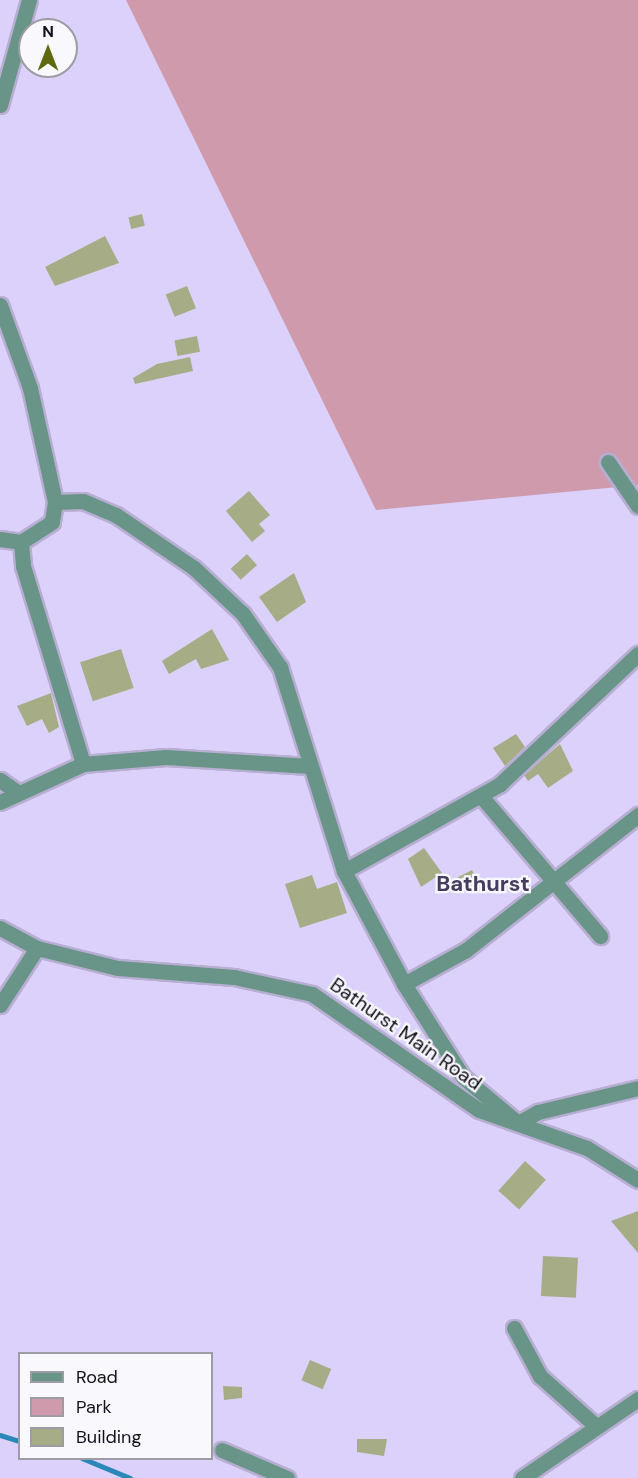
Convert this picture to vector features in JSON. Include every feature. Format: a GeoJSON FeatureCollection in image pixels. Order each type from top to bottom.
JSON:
{"type":"FeatureCollection","features":[{"type":"Feature","properties":{"kind":"street"},"geometry":{"type":"LineString","coordinates":[[0,105],[29,0]]}},
{"type":"Feature","properties":{"kind":"street"},"geometry":{"type":"LineString","coordinates":[[0,305],[30,388],[55,502],[52,522],[21,542],[0,539]]}},
{"type":"Feature","properties":{"kind":"street"},"geometry":{"type":"LineString","coordinates":[[608,462],[638,506]]}},
{"type":"Feature","properties":{"kind":"street"},"geometry":{"type":"LineString","coordinates":[[55,502],[83,501],[116,515],[194,568],[243,614],[280,667],[345,870],[404,984],[463,1077],[518,1123],[538,1112],[638,1088]]}},
{"type":"Feature","properties":{"kind":"street"},"geometry":{"type":"LineString","coordinates":[[21,542],[23,566],[83,764]]}},
{"type":"Feature","properties":{"kind":"street"},"geometry":{"type":"LineString","coordinates":[[345,870],[481,796],[638,654]]}},
{"type":"Feature","properties":{"kind":"street"},"geometry":{"type":"LineString","coordinates":[[0,802],[16,791],[83,764],[166,757],[310,766]]}},
{"type":"Feature","properties":{"kind":"street"},"geometry":{"type":"LineString","coordinates":[[0,780],[16,791]]}},
{"type":"Feature","properties":{"kind":"street"},"geometry":{"type":"LineString","coordinates":[[481,796],[600,936]]}},
{"type":"Feature","properties":{"kind":"street"},"geometry":{"type":"LineString","coordinates":[[404,984],[466,950],[638,815]]}},
{"type":"Feature","properties":{"kind":"street","name":"Bathurst Main Road"},"geometry":{"type":"LineString","coordinates":[[0,928],[37,948],[118,968],[234,977],[312,994],[479,1110],[586,1148],[638,1180]]}},
{"type":"Feature","properties":{"kind":"street"},"geometry":{"type":"LineString","coordinates":[[0,1005],[37,948]]}},
{"type":"Feature","properties":{"kind":"street"},"geometry":{"type":"LineString","coordinates":[[514,1328],[540,1376],[597,1427]]}},
{"type":"Feature","properties":{"kind":"street"},"geometry":{"type":"LineString","coordinates":[[522,1478],[638,1399]]}},
{"type":"Feature","properties":{"kind":"street"},"geometry":{"type":"LineString","coordinates":[[222,1450],[288,1478]]}},
{"type":"Feature","properties":{"kind":"green space"},"geometry":{"type":"Polygon","coordinates":[[[126,0],[638,0],[638,485],[376,510],[126,0]]]}},
{"type":"Feature","properties":{"kind":"building"},"geometry":{"type":"Polygon","coordinates":[[[142,214],[145,226],[131,229],[128,217],[142,214]]]}},
{"type":"Feature","properties":{"kind":"building"},"geometry":{"type":"Polygon","coordinates":[[[105,236],[119,263],[55,286],[45,267],[105,236]]]}},
{"type":"Feature","properties":{"kind":"building"},"geometry":{"type":"Polygon","coordinates":[[[187,286],[196,308],[175,317],[166,295],[187,286]]]}},
{"type":"Feature","properties":{"kind":"building"},"geometry":{"type":"Polygon","coordinates":[[[197,336],[200,352],[177,356],[174,340],[197,336]]]}},
{"type":"Feature","properties":{"kind":"building"},"geometry":{"type":"Polygon","coordinates":[[[190,357],[193,371],[135,384],[133,378],[157,364],[190,357]]]}},
{"type":"Feature","properties":{"kind":"building"},"geometry":{"type":"Polygon","coordinates":[[[249,491],[270,515],[259,524],[265,531],[252,542],[226,511],[249,491]]]}},
{"type":"Feature","properties":{"kind":"building"},"geometry":{"type":"Polygon","coordinates":[[[247,554],[257,565],[241,580],[231,569],[247,554]]]}},
{"type":"Feature","properties":{"kind":"building"},"geometry":{"type":"Polygon","coordinates":[[[294,573],[306,602],[277,622],[259,597],[294,573]]]}},
{"type":"Feature","properties":{"kind":"building"},"geometry":{"type":"Polygon","coordinates":[[[212,629],[229,660],[201,669],[196,659],[169,674],[162,661],[212,629]]]}},
{"type":"Feature","properties":{"kind":"building"},"geometry":{"type":"Polygon","coordinates":[[[121,649],[134,688],[93,701],[80,662],[121,649]]]}},
{"type":"Feature","properties":{"kind":"building"},"geometry":{"type":"Polygon","coordinates":[[[51,693],[59,727],[49,733],[42,719],[27,726],[17,706],[51,693]]]}},
{"type":"Feature","properties":{"kind":"building"},"geometry":{"type":"Polygon","coordinates":[[[516,734],[525,747],[505,766],[493,748],[516,734]]]}},
{"type":"Feature","properties":{"kind":"building"},"geometry":{"type":"Polygon","coordinates":[[[560,744],[573,771],[548,788],[538,774],[528,781],[524,775],[560,744]]]}},
{"type":"Feature","properties":{"kind":"building"},"geometry":{"type":"Polygon","coordinates":[[[424,848],[442,873],[421,887],[408,859],[424,848]]]}},
{"type":"Feature","properties":{"kind":"building"},"geometry":{"type":"Polygon","coordinates":[[[472,870],[478,882],[462,890],[456,878],[472,870]]]}},
{"type":"Feature","properties":{"kind":"building"},"geometry":{"type":"Polygon","coordinates":[[[312,875],[317,889],[337,882],[347,913],[300,928],[285,884],[312,875]]]}},
{"type":"Feature","properties":{"kind":"building"},"geometry":{"type":"Polygon","coordinates":[[[525,1161],[546,1180],[519,1209],[498,1191],[525,1161]]]}},
{"type":"Feature","properties":{"kind":"building"},"geometry":{"type":"Polygon","coordinates":[[[638,1211],[638,1253],[611,1221],[638,1211]]]}},
{"type":"Feature","properties":{"kind":"building"},"geometry":{"type":"Polygon","coordinates":[[[543,1256],[578,1258],[576,1298],[541,1296],[543,1256]]]}},
{"type":"Feature","properties":{"kind":"building"},"geometry":{"type":"Polygon","coordinates":[[[310,1360],[331,1369],[323,1389],[301,1380],[310,1360]]]}},
{"type":"Feature","properties":{"kind":"building"},"geometry":{"type":"Polygon","coordinates":[[[223,1386],[242,1387],[242,1398],[224,1400],[223,1386]]]}},
{"type":"Feature","properties":{"kind":"building"},"geometry":{"type":"Polygon","coordinates":[[[357,1439],[387,1439],[384,1456],[357,1452],[357,1439]]]}},
{"type":"Feature","properties":{"kind":"waterway"},"geometry":{"type":"LineString","coordinates":[[0,1435],[18,1440]]}},
{"type":"Feature","properties":{"kind":"waterway"},"geometry":{"type":"LineString","coordinates":[[87,1460],[130,1478]]}},
{"type":"Feature","properties":{"kind":"district","name":"Bathurst"},"geometry":{"type":"Point","coordinates":[483,884]}}]}
